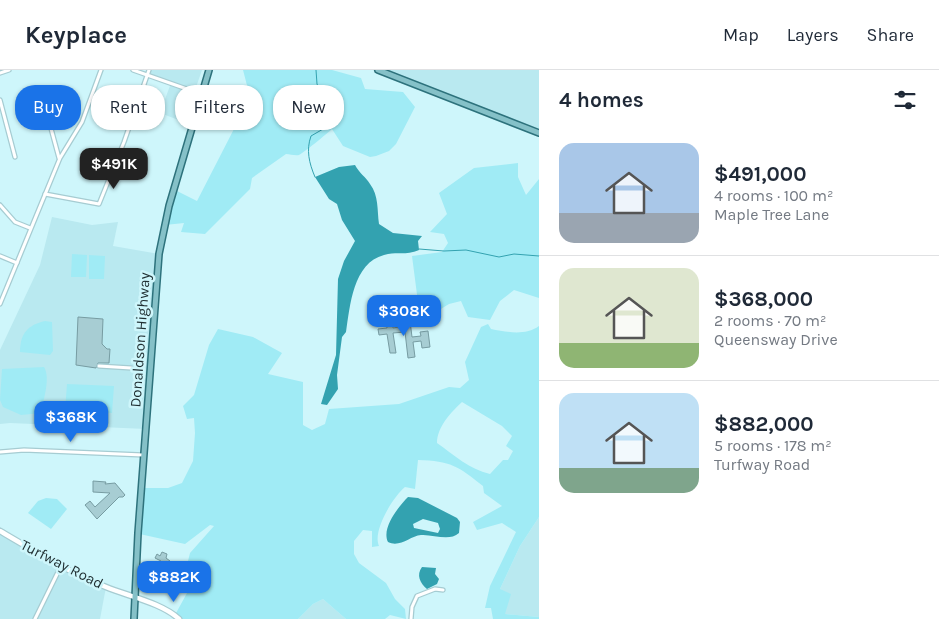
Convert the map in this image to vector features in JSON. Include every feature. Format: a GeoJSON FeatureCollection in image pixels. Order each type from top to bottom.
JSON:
{"type":"FeatureCollection","features":[{"type":"Feature","properties":{"kind":"main road","name":"Donaldson Highway"},"geometry":{"type":"LineString","coordinates":[[205,85],[209,70]]}},
{"type":"Feature","properties":{"kind":"main road"},"geometry":{"type":"LineString","coordinates":[[378,70],[539,133]]}},
{"type":"Feature","properties":{"kind":"main road","name":"Donaldson Highway"},"geometry":{"type":"LineString","coordinates":[[134,619],[156,278],[169,206],[191,130]]}},
{"type":"Feature","properties":{"kind":"main road","name":"Turfway Road"},"geometry":{"type":"LineString","coordinates":[[0,531],[61,566],[163,608],[179,619]]}},
{"type":"Feature","properties":{"kind":"street"},"geometry":{"type":"LineString","coordinates":[[0,73],[9,70]]}},
{"type":"Feature","properties":{"kind":"street"},"geometry":{"type":"LineString","coordinates":[[0,304],[60,158],[82,122],[100,70]]}},
{"type":"Feature","properties":{"kind":"street"},"geometry":{"type":"LineString","coordinates":[[133,70],[176,85]]}},
{"type":"Feature","properties":{"kind":"street"},"geometry":{"type":"LineString","coordinates":[[45,194],[99,204],[124,142],[149,70]]}},
{"type":"Feature","properties":{"kind":"street"},"geometry":{"type":"LineString","coordinates":[[0,100],[15,157]]}},
{"type":"Feature","properties":{"kind":"street"},"geometry":{"type":"LineString","coordinates":[[52,130],[60,158]]}},
{"type":"Feature","properties":{"kind":"street"},"geometry":{"type":"LineString","coordinates":[[0,205],[15,222],[31,228]]}},
{"type":"Feature","properties":{"kind":"street"},"geometry":{"type":"LineString","coordinates":[[0,256],[17,263]]}},
{"type":"Feature","properties":{"kind":"street"},"geometry":{"type":"LineString","coordinates":[[100,366],[131,368]]}},
{"type":"Feature","properties":{"kind":"street"},"geometry":{"type":"LineString","coordinates":[[0,452],[34,450],[144,455]]}},
{"type":"Feature","properties":{"kind":"street"},"geometry":{"type":"LineString","coordinates":[[35,619],[61,566]]}},
{"type":"Feature","properties":{"kind":"street"},"geometry":{"type":"LineString","coordinates":[[411,619],[412,607],[418,596],[435,589],[444,590]]}},
{"type":"Feature","properties":{"kind":"shaded area"},"geometry":{"type":"Polygon","coordinates":[[[149,70],[202,70],[197,85],[175,85],[175,119],[165,115],[165,99],[171,83],[147,75],[149,70]]]}},
{"type":"Feature","properties":{"kind":"shaded area"},"geometry":{"type":"Polygon","coordinates":[[[243,70],[332,70],[361,78],[365,89],[403,92],[415,107],[396,144],[389,151],[370,157],[343,146],[333,130],[344,130],[344,85],[273,85],[273,130],[331,130],[301,154],[286,154],[252,178],[250,189],[205,234],[181,232],[184,223],[165,225],[173,189],[197,201],[233,130],[263,130],[263,85],[247,85],[243,70]]]}},
{"type":"Feature","properties":{"kind":"shaded area"},"geometry":{"type":"Polygon","coordinates":[[[378,70],[539,70],[539,133],[378,70]]]}},
{"type":"Feature","properties":{"kind":"shaded area"},"geometry":{"type":"Polygon","coordinates":[[[518,163],[518,177],[526,195],[539,179],[539,298],[514,290],[500,301],[490,320],[468,317],[461,301],[449,304],[431,315],[419,310],[412,256],[442,252],[448,243],[444,234],[430,232],[447,214],[439,193],[474,168],[518,163]]]}},
{"type":"Feature","properties":{"kind":"shaded area"},"geometry":{"type":"Polygon","coordinates":[[[355,165],[375,193],[379,224],[393,233],[422,236],[418,241],[419,250],[410,253],[384,255],[374,260],[359,276],[352,298],[346,332],[342,337],[337,375],[338,389],[327,405],[321,404],[336,355],[338,279],[344,261],[355,241],[342,220],[337,204],[329,199],[315,177],[339,167],[355,165]]]}},
{"type":"Feature","properties":{"kind":"shaded area"},"geometry":{"type":"Polygon","coordinates":[[[52,217],[92,225],[118,222],[113,246],[159,254],[146,429],[0,424],[0,350],[40,265],[52,217]]]}},
{"type":"Feature","properties":{"kind":"shaded area"},"geometry":{"type":"Polygon","coordinates":[[[72,254],[87,255],[86,277],[71,277],[72,254]]]}},
{"type":"Feature","properties":{"kind":"shaded area"},"geometry":{"type":"Polygon","coordinates":[[[89,255],[105,256],[104,279],[89,279],[89,255]]]}},
{"type":"Feature","properties":{"kind":"shaded area"},"geometry":{"type":"Polygon","coordinates":[[[45,321],[52,322],[53,351],[50,355],[20,352],[20,345],[26,331],[34,325],[45,321]]]}},
{"type":"Feature","properties":{"kind":"shaded area"},"geometry":{"type":"Polygon","coordinates":[[[488,324],[491,329],[522,332],[539,326],[539,517],[520,546],[500,589],[511,594],[505,614],[539,617],[539,619],[493,619],[491,608],[485,608],[490,586],[516,532],[502,523],[477,530],[473,522],[502,506],[484,493],[483,486],[460,469],[446,463],[418,460],[415,489],[405,487],[395,498],[378,532],[379,546],[372,547],[372,531],[363,530],[354,541],[354,554],[359,563],[386,583],[395,599],[405,609],[406,619],[390,615],[385,619],[346,619],[323,599],[313,604],[298,619],[179,619],[175,615],[199,571],[187,565],[190,553],[214,526],[210,525],[185,544],[135,533],[141,488],[168,488],[182,483],[193,461],[194,418],[187,419],[183,406],[194,395],[209,345],[218,329],[253,337],[282,353],[268,374],[303,382],[303,425],[312,430],[325,424],[329,409],[399,404],[449,387],[460,388],[469,380],[465,362],[481,327],[488,324]],[[462,402],[449,415],[442,426],[437,443],[468,465],[490,474],[503,460],[508,460],[513,451],[506,446],[512,436],[502,426],[462,402]]]}},
{"type":"Feature","properties":{"kind":"shaded area"},"geometry":{"type":"Polygon","coordinates":[[[44,367],[47,383],[41,413],[21,415],[3,407],[0,400],[2,369],[44,367]]]}},
{"type":"Feature","properties":{"kind":"shaded area"},"geometry":{"type":"Polygon","coordinates":[[[67,384],[114,386],[112,413],[65,411],[67,384]]]}},
{"type":"Feature","properties":{"kind":"shaded area"},"geometry":{"type":"Polygon","coordinates":[[[408,497],[418,498],[457,518],[460,522],[459,533],[451,537],[421,535],[397,544],[388,542],[386,536],[389,524],[408,497]],[[423,519],[413,524],[414,528],[438,533],[440,529],[438,523],[423,519]]]}},
{"type":"Feature","properties":{"kind":"shaded area"},"geometry":{"type":"Polygon","coordinates":[[[46,498],[57,499],[67,509],[51,529],[28,513],[38,501],[46,498]]]}},
{"type":"Feature","properties":{"kind":"shaded area"},"geometry":{"type":"Polygon","coordinates":[[[539,517],[539,617],[505,614],[500,589],[520,546],[539,517]]]}},
{"type":"Feature","properties":{"kind":"shaded area"},"geometry":{"type":"Polygon","coordinates":[[[0,531],[61,566],[106,587],[100,619],[0,619],[0,531]]]}},
{"type":"Feature","properties":{"kind":"shaded area"},"geometry":{"type":"Polygon","coordinates":[[[422,567],[436,568],[435,574],[439,579],[437,584],[427,589],[425,587],[419,576],[422,567]]]}},
{"type":"Feature","properties":{"kind":"shaded area"},"geometry":{"type":"Polygon","coordinates":[[[323,599],[346,619],[298,619],[313,604],[323,599]]]}},
{"type":"Feature","properties":{"kind":"building"},"geometry":{"type":"Polygon","coordinates":[[[386,315],[392,315],[393,328],[405,326],[405,322],[410,321],[412,337],[421,336],[420,332],[428,331],[430,347],[422,348],[421,341],[413,342],[415,357],[408,358],[405,332],[393,333],[396,353],[390,353],[387,334],[379,335],[378,329],[387,328],[386,315]]]}},
{"type":"Feature","properties":{"kind":"building"},"geometry":{"type":"Polygon","coordinates":[[[78,317],[103,319],[102,344],[107,349],[110,349],[109,363],[98,363],[96,368],[76,365],[78,317]]]}},
{"type":"Feature","properties":{"kind":"building"},"geometry":{"type":"Polygon","coordinates":[[[93,481],[106,482],[105,484],[115,483],[125,495],[119,497],[97,519],[85,505],[90,501],[95,507],[110,493],[93,492],[93,481]]]}},
{"type":"Feature","properties":{"kind":"building"},"geometry":{"type":"Polygon","coordinates":[[[162,552],[167,554],[166,558],[170,561],[168,564],[177,568],[174,574],[166,569],[161,580],[169,584],[167,590],[152,583],[161,561],[155,558],[157,554],[160,556],[162,552]]]}},
{"type":"Feature","properties":{"kind":"waterway"},"geometry":{"type":"LineString","coordinates":[[315,177],[309,156],[309,141],[311,136],[330,125],[330,116],[324,108],[322,95],[317,84],[316,70]]}},
{"type":"Feature","properties":{"kind":"waterway"},"geometry":{"type":"LineString","coordinates":[[419,249],[466,250],[499,257],[514,254],[539,256]]}}]}
